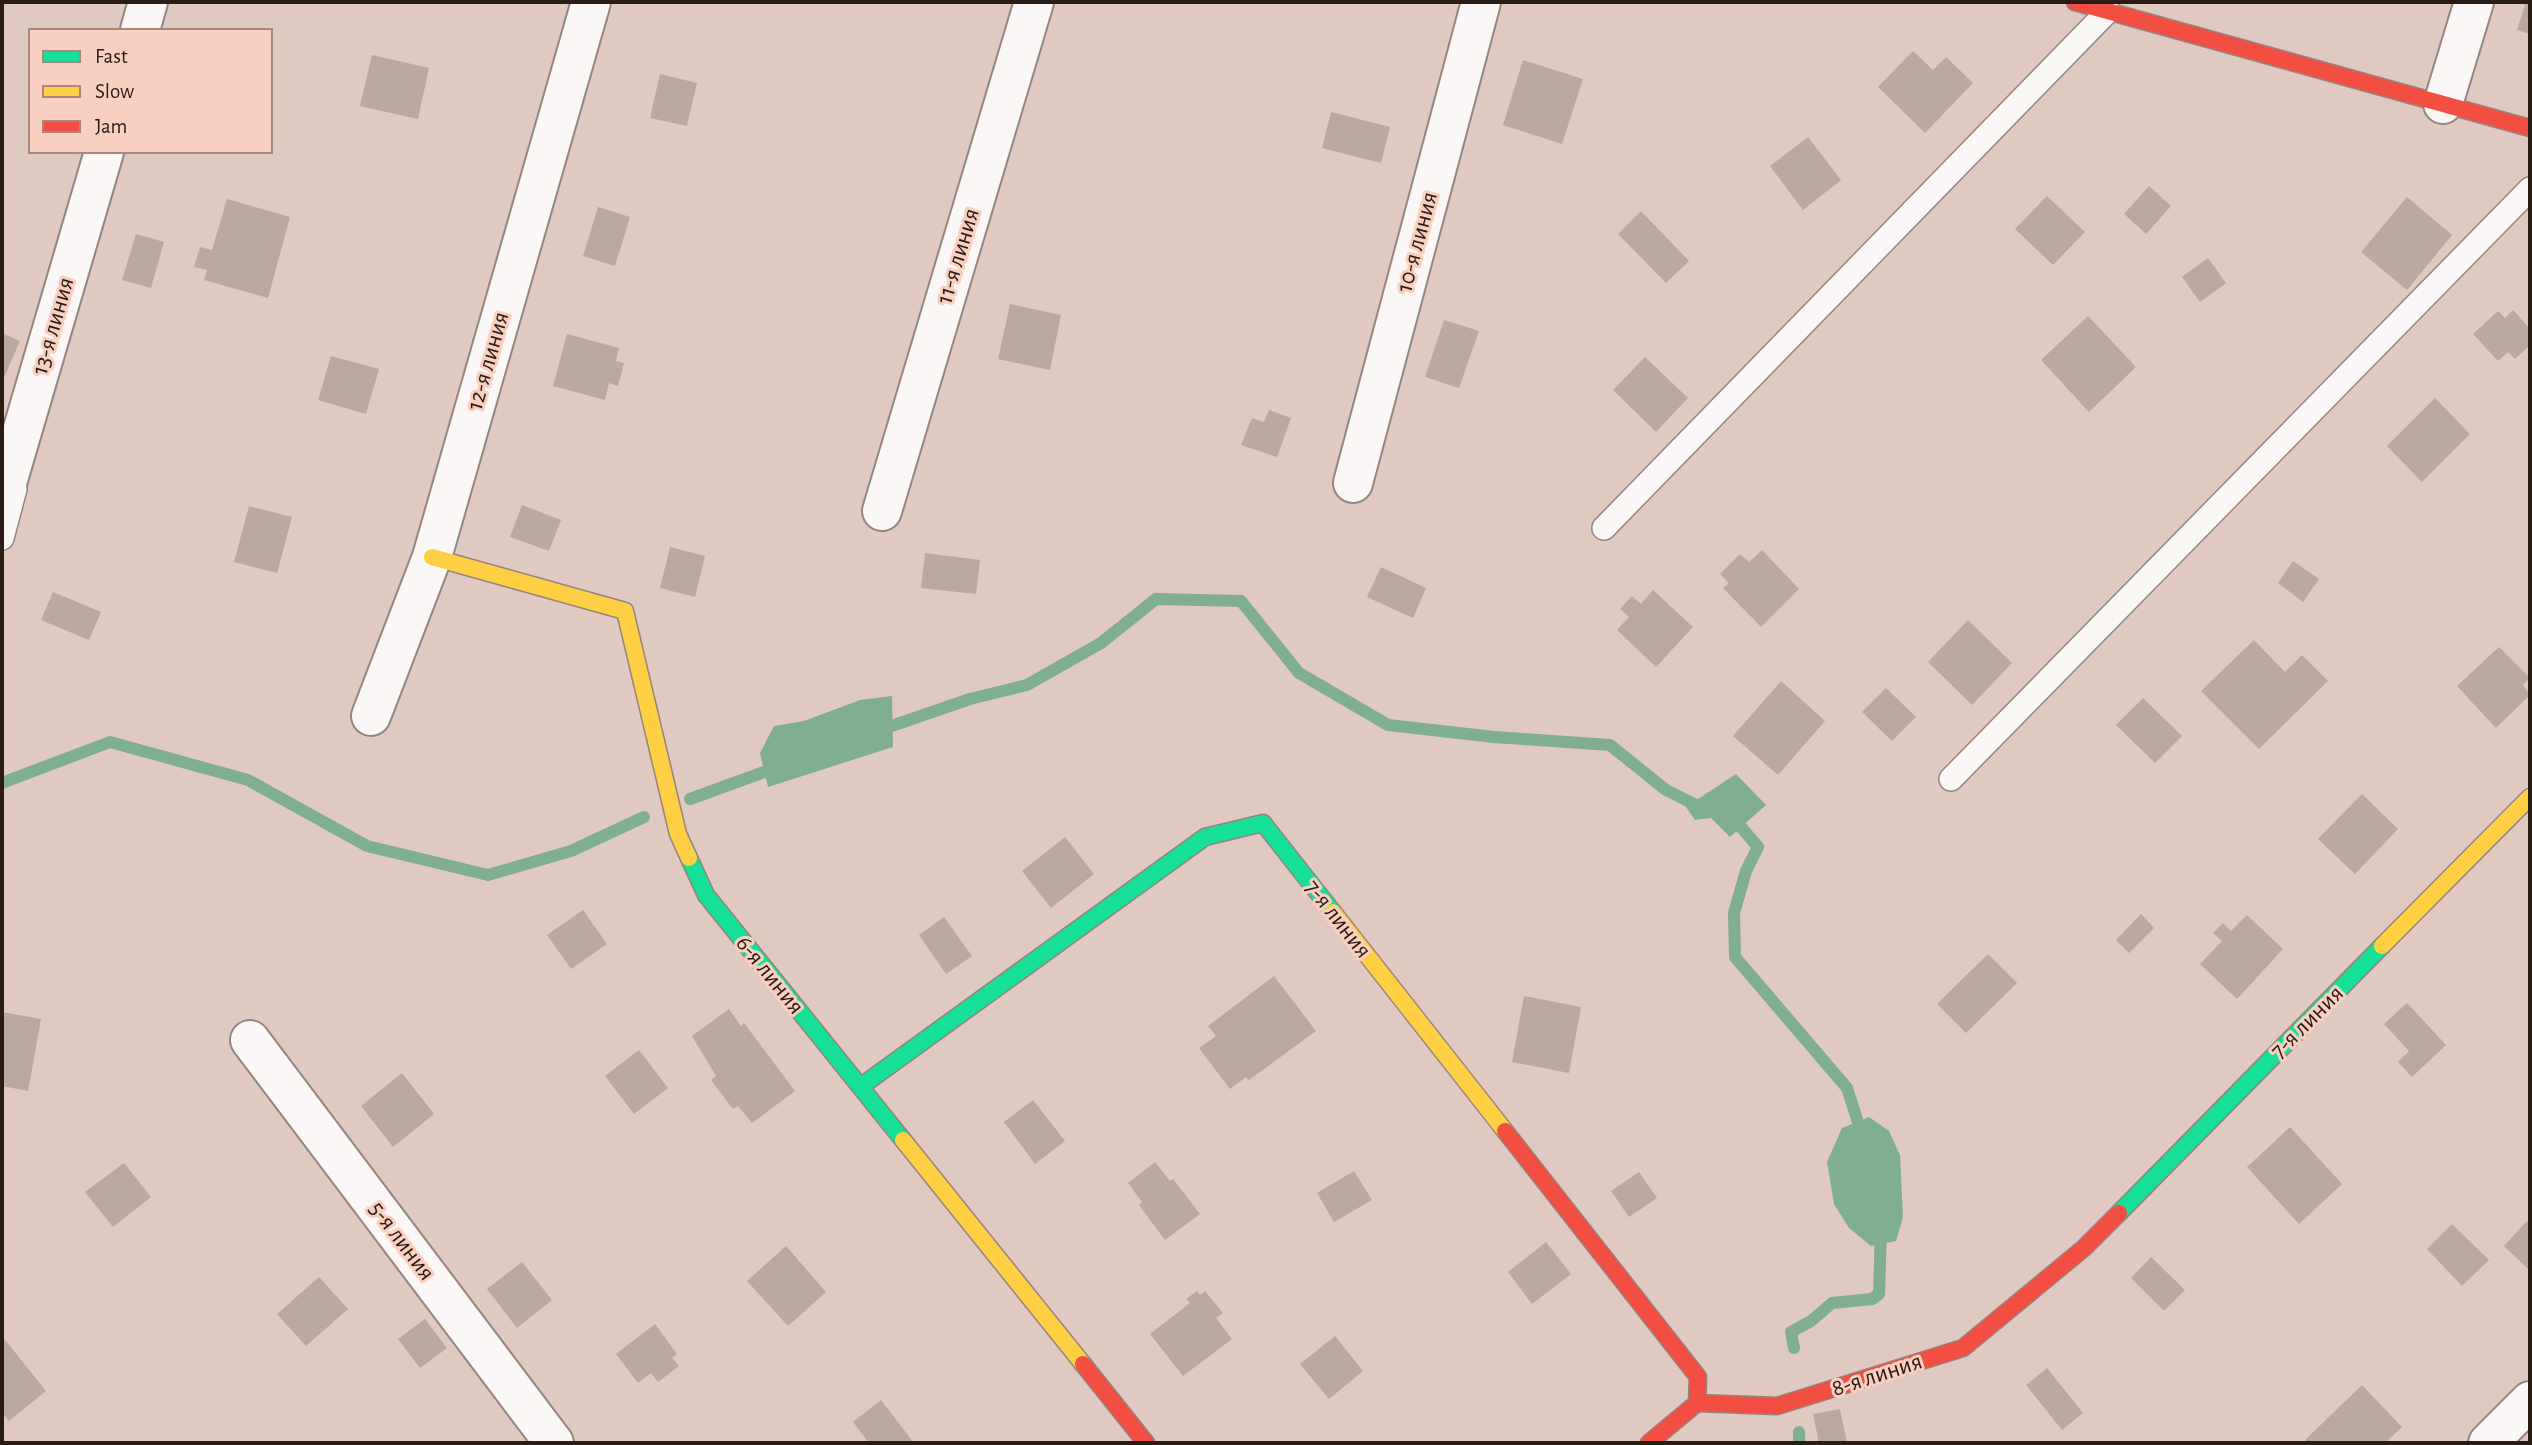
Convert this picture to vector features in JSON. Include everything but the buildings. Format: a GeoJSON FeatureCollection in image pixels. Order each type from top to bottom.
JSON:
{"type":"FeatureCollection","features":[{"type":"Feature","properties":{"kind":"street"},"geometry":{"type":"LineString","coordinates":[[143,28],[150,2]]}},
{"type":"Feature","properties":{"kind":"street","name":"12-я линия"},"geometry":{"type":"LineString","coordinates":[[371,716],[432,557],[591,2]]}},
{"type":"Feature","properties":{"kind":"street","name":"11-я линия"},"geometry":{"type":"LineString","coordinates":[[883,511],[1034,2]]}},
{"type":"Feature","properties":{"kind":"street","name":"10-я линия"},"geometry":{"type":"LineString","coordinates":[[1353,483],[1481,2]]}},
{"type":"Feature","properties":{"kind":"street"},"geometry":{"type":"LineString","coordinates":[[2074,2],[2530,128]]}},
{"type":"Feature","properties":{"kind":"street"},"geometry":{"type":"LineString","coordinates":[[2443,104],[2474,2]]}},
{"type":"Feature","properties":{"kind":"street","name":"13-я линия"},"geometry":{"type":"LineString","coordinates":[[2,500],[105,154]]}},
{"type":"Feature","properties":{"kind":"street","name":"6-я линия"},"geometry":{"type":"LineString","coordinates":[[432,557],[625,611],[678,834],[706,895],[1146,1443]]}},
{"type":"Feature","properties":{"kind":"street","name":"7-я линия"},"geometry":{"type":"LineString","coordinates":[[2084,1248],[2530,797]]}},
{"type":"Feature","properties":{"kind":"street","name":"7-я линия"},"geometry":{"type":"LineString","coordinates":[[860,1087],[1205,837],[1263,823],[1698,1377],[1697,1403]]}},
{"type":"Feature","properties":{"kind":"street","name":"5-я линия"},"geometry":{"type":"LineString","coordinates":[[250,1040],[554,1443]]}},
{"type":"Feature","properties":{"kind":"street","name":"8-я линия"},"geometry":{"type":"LineString","coordinates":[[1697,1403],[1777,1406],[1963,1348],[2084,1248]]}},
{"type":"Feature","properties":{"kind":"street"},"geometry":{"type":"LineString","coordinates":[[2488,1443],[2530,1401]]}},
{"type":"Feature","properties":{"kind":"street"},"geometry":{"type":"LineString","coordinates":[[1649,1443],[1697,1403]]}},
{"type":"Feature","properties":{"kind":"lane"},"geometry":{"type":"LineString","coordinates":[[1605,528],[2108,11]]}},
{"type":"Feature","properties":{"kind":"lane"},"geometry":{"type":"LineString","coordinates":[[2,538],[105,154]]}},
{"type":"Feature","properties":{"kind":"lane"},"geometry":{"type":"LineString","coordinates":[[1951,779],[2530,189]]}},
{"type":"Feature","properties":{"kind":"shaded area"},"geometry":{"type":"Polygon","coordinates":[[[892,696],[893,747],[768,787],[760,753],[774,726],[804,721],[860,700],[892,696]]]}},
{"type":"Feature","properties":{"kind":"shaded area"},"geometry":{"type":"Polygon","coordinates":[[[1736,774],[1766,805],[1730,837],[1711,818],[1695,820],[1686,807],[1736,774]]]}},
{"type":"Feature","properties":{"kind":"shaded area"},"geometry":{"type":"Polygon","coordinates":[[[1869,1117],[1889,1131],[1900,1155],[1903,1217],[1896,1241],[1871,1246],[1849,1228],[1834,1204],[1827,1162],[1842,1128],[1869,1117]]]}},
{"type":"Feature","properties":{"kind":"waterway"},"geometry":{"type":"LineString","coordinates":[[877,731],[970,699],[1027,685],[1101,643],[1156,599],[1241,601],[1299,673],[1388,725],[1494,737],[1610,745],[1666,790],[1708,811]]}},
{"type":"Feature","properties":{"kind":"waterway"},"geometry":{"type":"LineString","coordinates":[[2,783],[110,742],[248,780],[367,846],[488,875],[571,851],[644,817]]}},
{"type":"Feature","properties":{"kind":"waterway"},"geometry":{"type":"LineString","coordinates":[[690,799],[778,767]]}},
{"type":"Feature","properties":{"kind":"waterway"},"geometry":{"type":"LineString","coordinates":[[1727,821],[1741,827],[1758,847],[1746,871],[1734,913],[1735,957],[1847,1088],[1862,1135]]}},
{"type":"Feature","properties":{"kind":"waterway"},"geometry":{"type":"LineString","coordinates":[[1794,1348],[1791,1332],[1811,1321],[1832,1303],[1872,1299],[1879,1294],[1881,1228]]}},
{"type":"Feature","properties":{"kind":"waterway"},"geometry":{"type":"LineString","coordinates":[[1799,1432],[1799,1443]]}},
{"type":"Feature","properties":{"kind":"traffic: fast"},"geometry":{"type":"LineString","coordinates":[[860,1087],[1205,837],[1263,823],[1333,912]]}},
{"type":"Feature","properties":{"kind":"traffic: fast"},"geometry":{"type":"LineString","coordinates":[[689,858],[706,895],[903,1140]]}},
{"type":"Feature","properties":{"kind":"traffic: fast"},"geometry":{"type":"LineString","coordinates":[[2119,1213],[2382,946]]}},
{"type":"Feature","properties":{"kind":"traffic: slow"},"geometry":{"type":"LineString","coordinates":[[432,557],[625,611],[678,834],[689,858]]}},
{"type":"Feature","properties":{"kind":"traffic: slow"},"geometry":{"type":"LineString","coordinates":[[2382,946],[2530,797]]}},
{"type":"Feature","properties":{"kind":"traffic: slow"},"geometry":{"type":"LineString","coordinates":[[1333,912],[1505,1131]]}},
{"type":"Feature","properties":{"kind":"traffic: slow"},"geometry":{"type":"LineString","coordinates":[[903,1140],[1083,1364]]}},
{"type":"Feature","properties":{"kind":"traffic: jam"},"geometry":{"type":"LineString","coordinates":[[2075,2],[2530,128]]}},
{"type":"Feature","properties":{"kind":"traffic: jam"},"geometry":{"type":"LineString","coordinates":[[1505,1131],[1698,1377],[1697,1403]]}},
{"type":"Feature","properties":{"kind":"traffic: jam"},"geometry":{"type":"LineString","coordinates":[[1649,1443],[1697,1403],[1777,1406],[1963,1348],[2084,1248],[2119,1213]]}},
{"type":"Feature","properties":{"kind":"traffic: jam"},"geometry":{"type":"LineString","coordinates":[[1083,1364],[1146,1443]]}}]}
